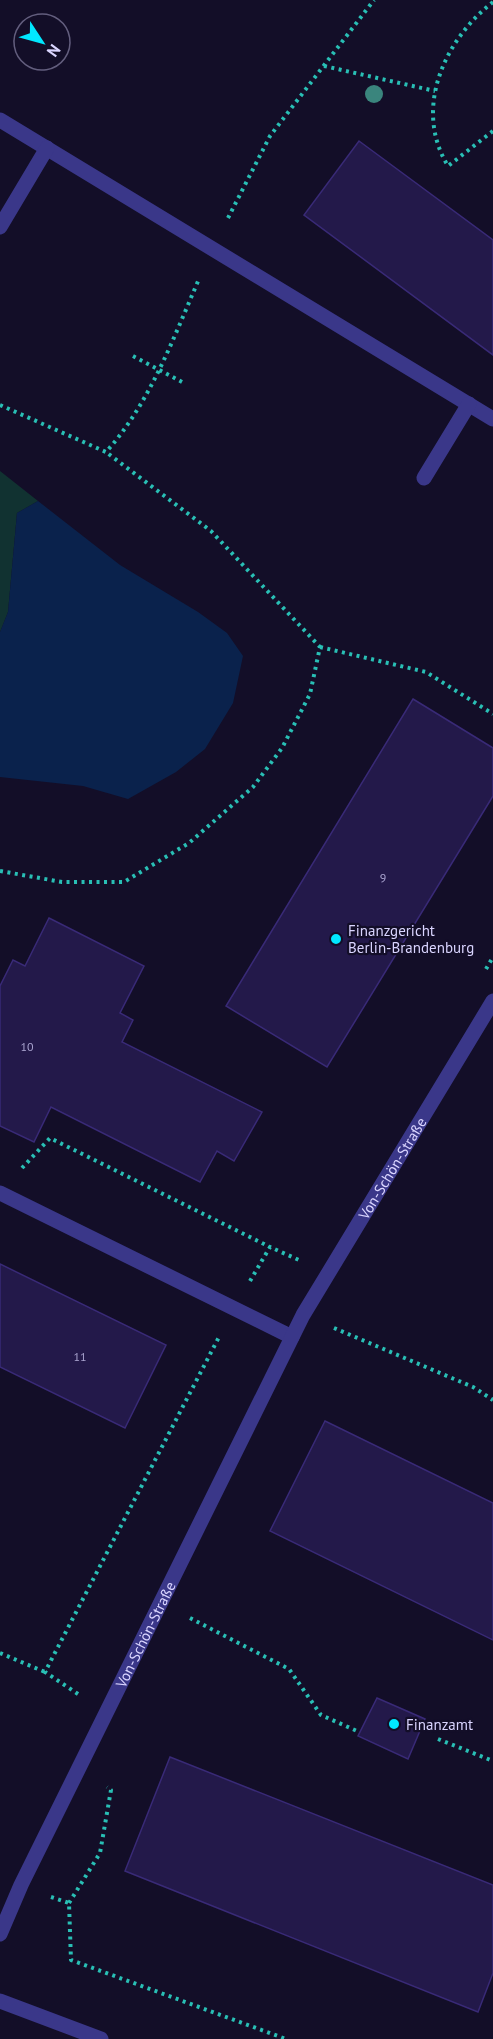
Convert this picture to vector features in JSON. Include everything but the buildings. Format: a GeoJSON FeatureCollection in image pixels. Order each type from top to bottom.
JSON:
{"type":"FeatureCollection","features":[{"type":"Feature","properties":{"kind":"street"},"geometry":{"type":"LineString","coordinates":[[0,120],[493,419]]}},
{"type":"Feature","properties":{"kind":"street"},"geometry":{"type":"LineString","coordinates":[[0,227],[47,148]]}},
{"type":"Feature","properties":{"kind":"street"},"geometry":{"type":"LineString","coordinates":[[424,478],[470,404]]}},
{"type":"Feature","properties":{"kind":"street","name":"Von-Schön-Straße"},"geometry":{"type":"LineString","coordinates":[[0,1934],[21,1886],[303,1315],[493,1001]]}},
{"type":"Feature","properties":{"kind":"street"},"geometry":{"type":"LineString","coordinates":[[0,1193],[292,1337]]}},
{"type":"Feature","properties":{"kind":"street"},"geometry":{"type":"LineString","coordinates":[[0,2001],[101,2039]]}},
{"type":"Feature","properties":{"kind":"path"},"geometry":{"type":"LineString","coordinates":[[493,2],[462,32],[445,60],[432,107],[437,147],[448,166],[493,131]]}},
{"type":"Feature","properties":{"kind":"path"},"geometry":{"type":"LineString","coordinates":[[323,66],[435,91]]}},
{"type":"Feature","properties":{"kind":"path"},"geometry":{"type":"LineString","coordinates":[[133,357],[182,382]]}},
{"type":"Feature","properties":{"kind":"path"},"geometry":{"type":"LineString","coordinates":[[106,452],[211,531],[320,647],[426,672],[493,714]]}},
{"type":"Feature","properties":{"kind":"path"},"geometry":{"type":"LineString","coordinates":[[0,872],[62,882],[123,882],[189,843],[253,787],[282,748],[310,694],[320,647]]}},
{"type":"Feature","properties":{"kind":"path"},"geometry":{"type":"LineString","coordinates":[[480,977],[493,957]]}},
{"type":"Feature","properties":{"kind":"path"},"geometry":{"type":"LineString","coordinates":[[14,1176],[50,1137],[305,1263]]}},
{"type":"Feature","properties":{"kind":"path"},"geometry":{"type":"LineString","coordinates":[[45,1672],[234,1308],[270,1247]]}},
{"type":"Feature","properties":{"kind":"path"},"geometry":{"type":"LineString","coordinates":[[303,1315],[472,1387],[493,1400]]}},
{"type":"Feature","properties":{"kind":"path"},"geometry":{"type":"LineString","coordinates":[[189,1617],[289,1669],[321,1715],[357,1731]]}},
{"type":"Feature","properties":{"kind":"path"},"geometry":{"type":"LineString","coordinates":[[0,1653],[45,1672],[78,1692],[74,1703]]}},
{"type":"Feature","properties":{"kind":"path"},"geometry":{"type":"LineString","coordinates":[[438,1739],[493,1761]]}},
{"type":"Feature","properties":{"kind":"path"},"geometry":{"type":"LineString","coordinates":[[111,1790],[100,1853],[69,1903],[71,1960],[286,2039]]}},
{"type":"Feature","properties":{"kind":"path"},"geometry":{"type":"LineString","coordinates":[[21,1886],[69,1903]]}},
{"type":"Feature","properties":{"kind":"green space"},"geometry":{"type":"Polygon","coordinates":[[[0,471],[38,501],[17,513],[8,612],[0,632],[0,471]]]}},
{"type":"Feature","properties":{"kind":"water"},"geometry":{"type":"Polygon","coordinates":[[[38,501],[120,565],[198,612],[227,633],[243,656],[233,703],[205,749],[176,772],[128,799],[83,786],[0,777],[0,632],[8,612],[17,513],[38,501]]]}},
{"type":"Feature","properties":{"kind":"place","name":"Finanzgericht Berlin-Brandenburg"},"geometry":{"type":"Point","coordinates":[336,939]}},
{"type":"Feature","properties":{"kind":"place","name":"Finanzamt"},"geometry":{"type":"Point","coordinates":[394,1724]}}]}
